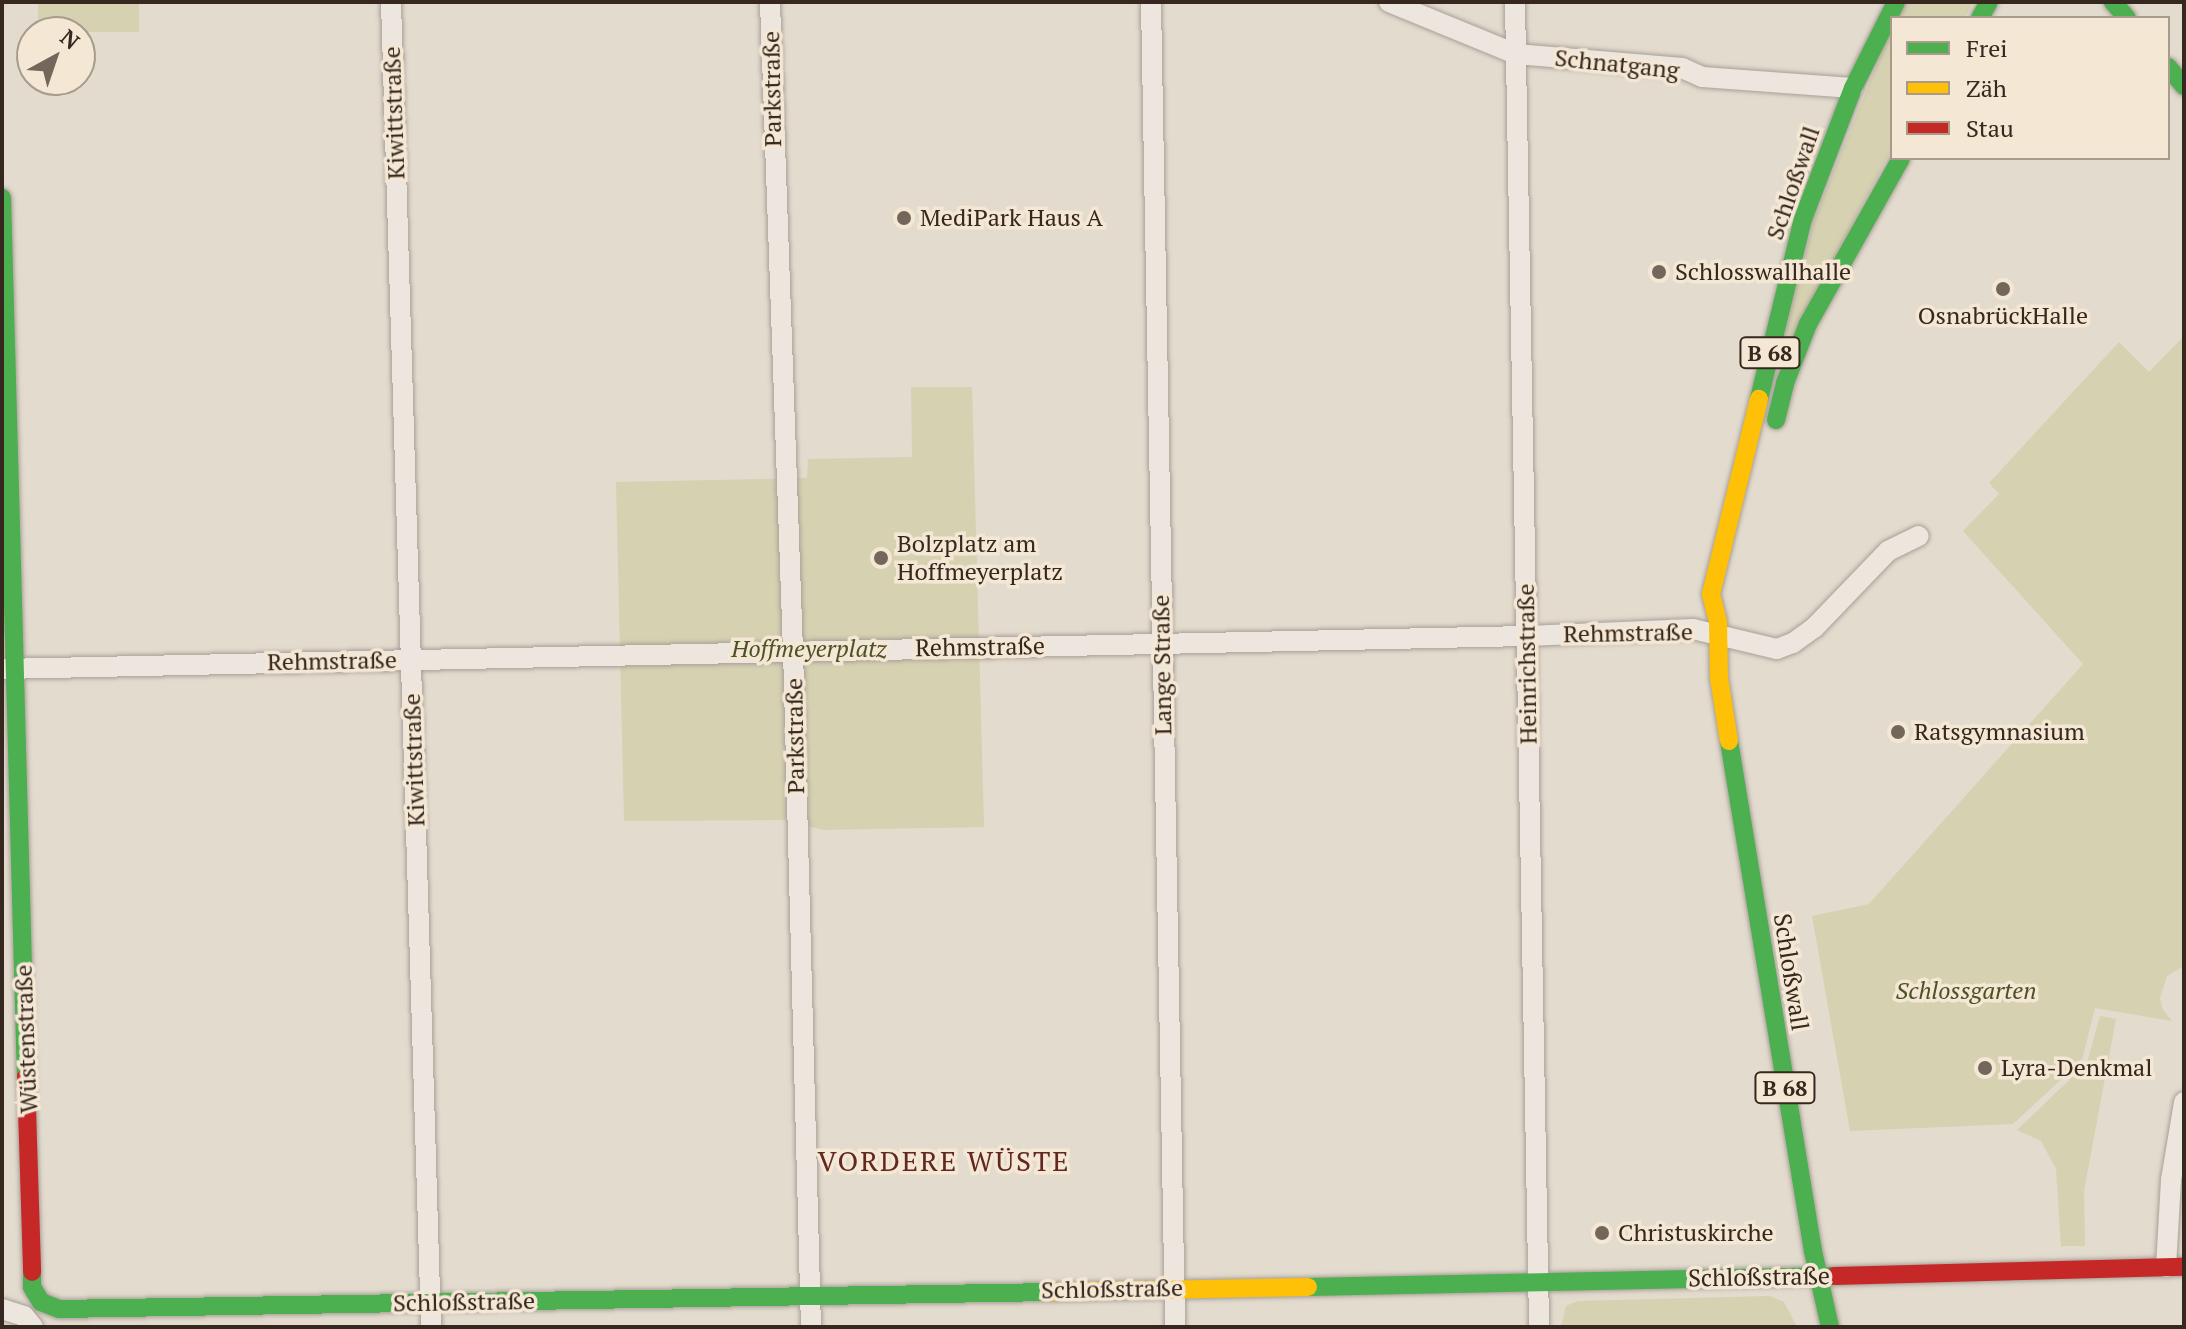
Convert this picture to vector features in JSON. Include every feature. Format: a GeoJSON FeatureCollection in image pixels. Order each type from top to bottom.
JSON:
{"type":"FeatureCollection","features":[{"type":"Feature","properties":{"kind":"street","name":"Kiwittstraße"},"geometry":{"type":"LineString","coordinates":[[391,2],[431,1327]]}},
{"type":"Feature","properties":{"kind":"street","name":"Parkstraße"},"geometry":{"type":"LineString","coordinates":[[770,2],[793,650],[811,1327]]}},
{"type":"Feature","properties":{"kind":"street","name":"Lange Straße"},"geometry":{"type":"LineString","coordinates":[[1151,2],[1175,1327]]}},
{"type":"Feature","properties":{"kind":"street","name":"Schnatgang"},"geometry":{"type":"LineString","coordinates":[[1389,2],[1516,54],[1682,68],[1702,77],[1853,88]]}},
{"type":"Feature","properties":{"kind":"street","name":"Heinrichstraße"},"geometry":{"type":"LineString","coordinates":[[1515,2],[1539,1327]]}},
{"type":"Feature","properties":{"kind":"street","name":"Schloßwall"},"geometry":{"type":"LineString","coordinates":[[1830,1327],[1721,694],[1718,629],[1711,594],[1803,219],[1853,88],[1896,2]]}},
{"type":"Feature","properties":{"kind":"street"},"geometry":{"type":"LineString","coordinates":[[2170,69],[2184,86]]}},
{"type":"Feature","properties":{"kind":"street","name":"B 68"},"geometry":{"type":"LineString","coordinates":[[1770,444],[1785,383],[1808,324],[1900,160]]}},
{"type":"Feature","properties":{"kind":"street","name":"Wüstenstraße"},"geometry":{"type":"LineString","coordinates":[[2,198],[8,669],[32,1287],[41,1302]]}},
{"type":"Feature","properties":{"kind":"street","name":"Rehmstraße"},"geometry":{"type":"LineString","coordinates":[[8,669],[1527,636],[1693,629],[1718,629],[1767,649],[1793,643],[1814,628],[1888,551],[1919,536]]}},
{"type":"Feature","properties":{"kind":"street"},"geometry":{"type":"LineString","coordinates":[[1718,629],[1733,597]]}},
{"type":"Feature","properties":{"kind":"street"},"geometry":{"type":"LineString","coordinates":[[2175,1267],[2171,1180],[2184,1102]]}},
{"type":"Feature","properties":{"kind":"street","name":"Schloßstraße"},"geometry":{"type":"LineString","coordinates":[[41,1302],[59,1309],[430,1303],[1538,1283],[2175,1267]]}},
{"type":"Feature","properties":{"kind":"street"},"geometry":{"type":"LineString","coordinates":[[2,1309],[28,1321]]}},
{"type":"Feature","properties":{"kind":"green space"},"geometry":{"type":"Polygon","coordinates":[[[38,2],[139,2],[139,32],[96,32],[96,16],[38,16],[38,2]]]}},
{"type":"Feature","properties":{"kind":"green space"},"geometry":{"type":"Polygon","coordinates":[[[1906,2],[1973,2],[1966,16],[1898,16],[1906,2]]]}},
{"type":"Feature","properties":{"kind":"green space"},"geometry":{"type":"Polygon","coordinates":[[[1890,32],[1890,152],[1775,371],[1814,220],[1890,32]]]}},
{"type":"Feature","properties":{"kind":"green space","name":"Schlossgarten"},"geometry":{"type":"Polygon","coordinates":[[[2184,336],[2184,966],[2167,976],[2160,998],[2163,1010],[2172,1021],[2095,1008],[2082,1060],[2013,1124],[1850,1131],[1812,916],[1869,904],[2083,664],[1963,531],[1999,494],[1989,483],[2119,342],[2149,372],[2184,336]]]}},
{"type":"Feature","properties":{"kind":"green space","name":"Hoffmeyerplatz"},"geometry":{"type":"Polygon","coordinates":[[[911,387],[972,387],[984,827],[823,830],[786,820],[624,821],[616,482],[807,478],[808,459],[912,457],[911,387]]]}},
{"type":"Feature","properties":{"kind":"green space"},"geometry":{"type":"Polygon","coordinates":[[[2100,1016],[2116,1019],[2084,1191],[2085,1246],[2061,1246],[2056,1169],[2041,1141],[2017,1130],[2087,1063],[2100,1016]]]}},
{"type":"Feature","properties":{"kind":"green space"},"geometry":{"type":"Polygon","coordinates":[[[1770,1296],[1784,1302],[1797,1327],[1561,1327],[1566,1306],[1578,1301],[1770,1296]]]}},
{"type":"Feature","properties":{"kind":"traffic: fast"},"geometry":{"type":"LineString","coordinates":[[1759,399],[1803,219],[1853,88],[1896,2]]}},
{"type":"Feature","properties":{"kind":"traffic: fast"},"geometry":{"type":"LineString","coordinates":[[1981,16],[1989,2]]}},
{"type":"Feature","properties":{"kind":"traffic: fast"},"geometry":{"type":"LineString","coordinates":[[2113,2],[2125,16]]}},
{"type":"Feature","properties":{"kind":"traffic: fast"},"geometry":{"type":"LineString","coordinates":[[2170,69],[2184,86]]}},
{"type":"Feature","properties":{"kind":"traffic: fast"},"geometry":{"type":"LineString","coordinates":[[1776,420],[1785,383],[1808,324],[1900,160]]}},
{"type":"Feature","properties":{"kind":"traffic: fast"},"geometry":{"type":"LineString","coordinates":[[2,198],[26,1077]]}},
{"type":"Feature","properties":{"kind":"traffic: fast"},"geometry":{"type":"LineString","coordinates":[[1729,741],[1813,1251],[1830,1327]]}},
{"type":"Feature","properties":{"kind":"traffic: fast"},"geometry":{"type":"LineString","coordinates":[[32,1272],[32,1287],[41,1302],[59,1309],[1050,1292]]}},
{"type":"Feature","properties":{"kind":"traffic: fast"},"geometry":{"type":"LineString","coordinates":[[1308,1287],[1834,1276]]}},
{"type":"Feature","properties":{"kind":"traffic: slow"},"geometry":{"type":"LineString","coordinates":[[1729,741],[1719,678],[1718,622],[1711,594],[1759,399]]}},
{"type":"Feature","properties":{"kind":"traffic: slow"},"geometry":{"type":"LineString","coordinates":[[1050,1292],[1308,1287]]}},
{"type":"Feature","properties":{"kind":"traffic: jam"},"geometry":{"type":"LineString","coordinates":[[26,1077],[32,1272]]}},
{"type":"Feature","properties":{"kind":"traffic: jam"},"geometry":{"type":"LineString","coordinates":[[1834,1276],[2184,1267]]}},
{"type":"Feature","properties":{"kind":"place","name":"MediPark Haus A"},"geometry":{"type":"Point","coordinates":[904,218]}},
{"type":"Feature","properties":{"kind":"place","name":"Schlosswallhalle"},"geometry":{"type":"Point","coordinates":[1659,272]}},
{"type":"Feature","properties":{"kind":"place","name":"OsnabrückHalle"},"geometry":{"type":"Point","coordinates":[2003,289]}},
{"type":"Feature","properties":{"kind":"place","name":"Bolzplatz am Hoffmeyerplatz"},"geometry":{"type":"Point","coordinates":[881,558]}},
{"type":"Feature","properties":{"kind":"place","name":"Ratsgymnasium"},"geometry":{"type":"Point","coordinates":[1898,732]}},
{"type":"Feature","properties":{"kind":"place","name":"Lyra-Denkmal"},"geometry":{"type":"Point","coordinates":[1985,1068]}},
{"type":"Feature","properties":{"kind":"place","name":"Christuskirche"},"geometry":{"type":"Point","coordinates":[1602,1233]}},
{"type":"Feature","properties":{"kind":"district","name":"VORDERE WÜSTE"},"geometry":{"type":"Point","coordinates":[944,1161]}}]}
